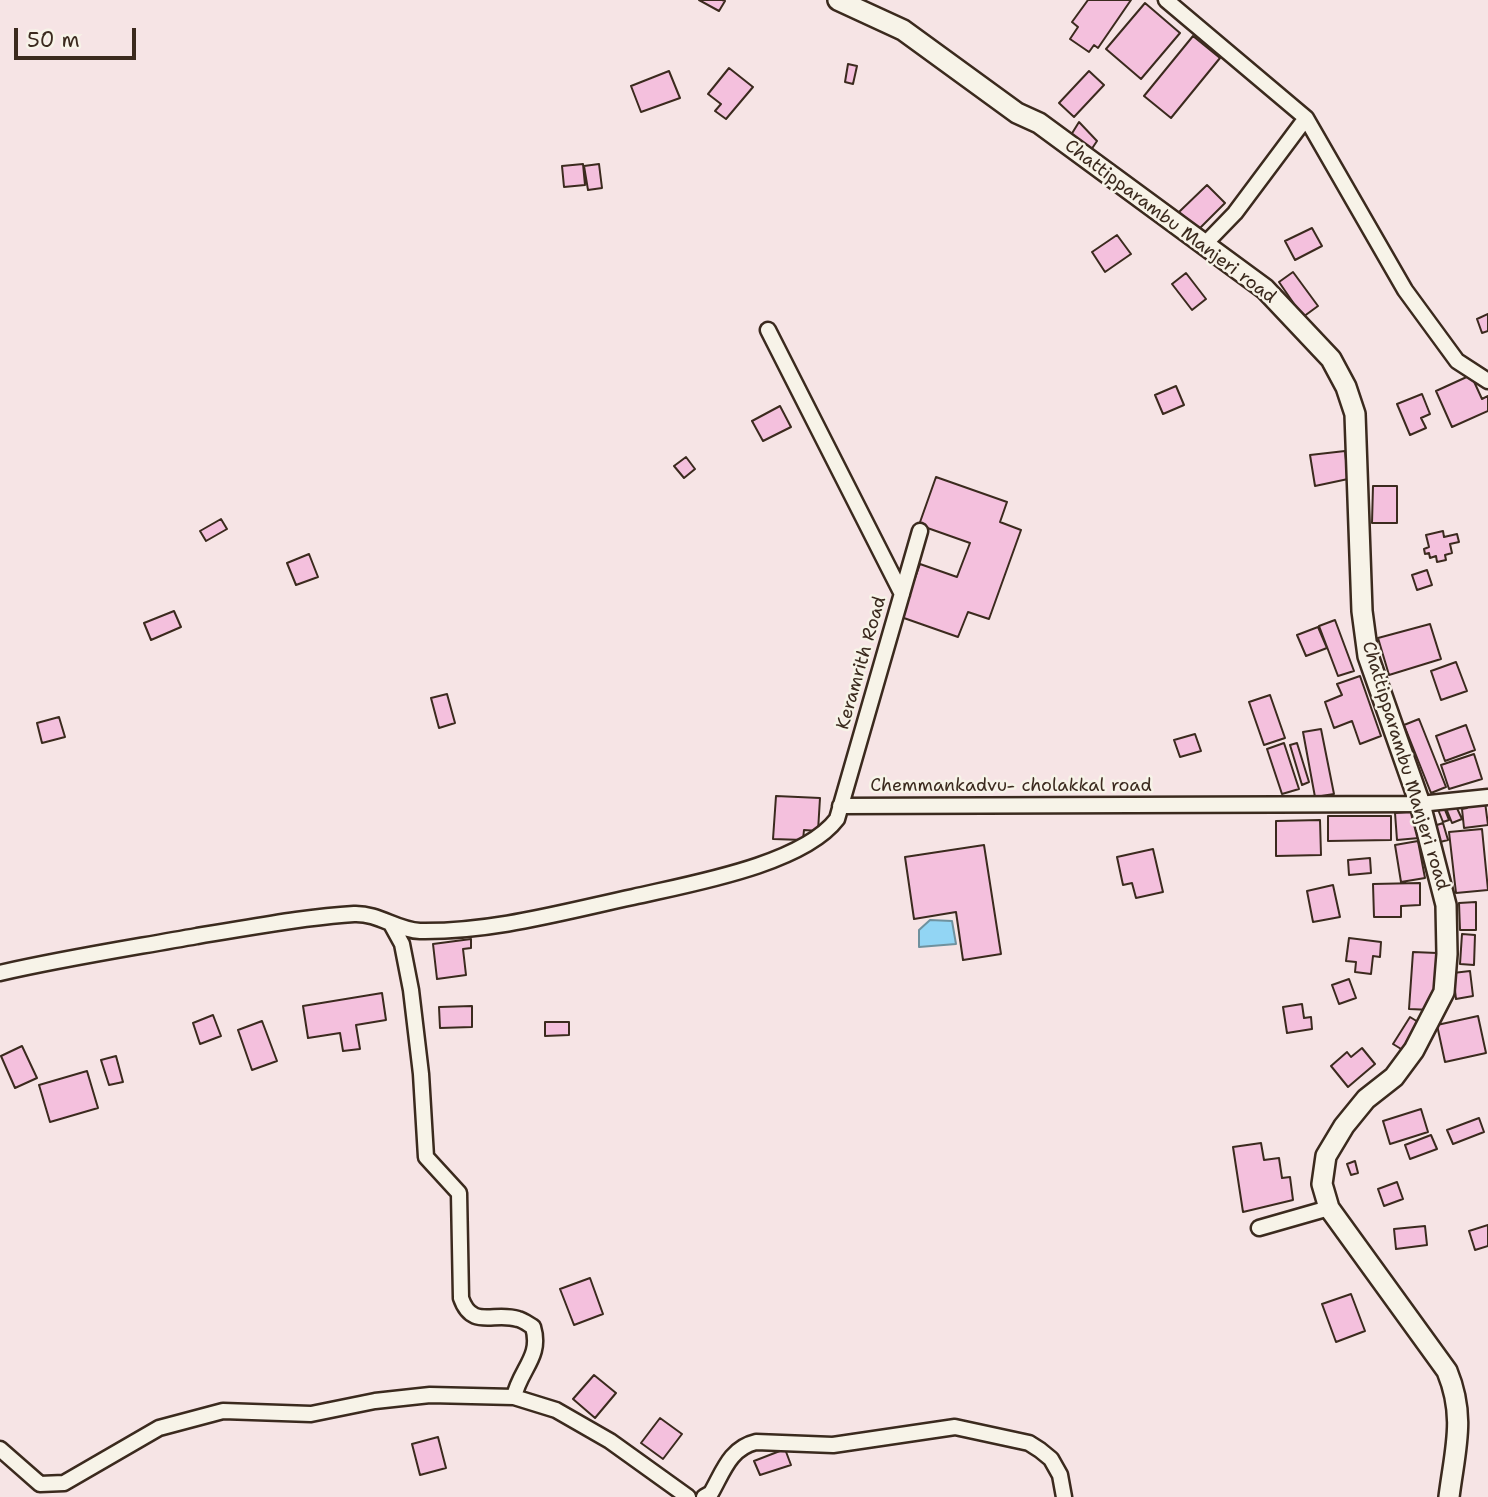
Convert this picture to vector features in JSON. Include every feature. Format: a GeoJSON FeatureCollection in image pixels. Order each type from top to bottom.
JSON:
{"type":"FeatureCollection","features":[{"type":"Feature","properties":{"kind":"main road","name":"Chattipparambu Manjeri road"},"geometry":{"type":"LineString","coordinates":[[838,0],[903,30],[1017,113],[1039,123],[1265,289],[1331,359],[1346,387],[1355,415],[1362,611],[1368,656],[1420,804],[1446,905],[1444,992],[1414,1049],[1394,1077],[1366,1099],[1326,1156],[1322,1184],[1329,1208],[1447,1371],[1460,1412],[1449,1497]]}},
{"type":"Feature","properties":{"kind":"street"},"geometry":{"type":"LineString","coordinates":[[1166,0],[1306,118],[1405,290],[1457,361],[1488,381]]}},
{"type":"Feature","properties":{"kind":"street"},"geometry":{"type":"LineString","coordinates":[[1204,245],[1235,212],[1306,118]]}},
{"type":"Feature","properties":{"kind":"street"},"geometry":{"type":"LineString","coordinates":[[768,330],[902,594]]}},
{"type":"Feature","properties":{"kind":"street","name":"Keramrith Road"},"geometry":{"type":"LineString","coordinates":[[840,806],[920,531]]}},
{"type":"Feature","properties":{"kind":"street","name":"Chemmankadvu- cholakkal road"},"geometry":{"type":"LineString","coordinates":[[840,806],[1420,804],[1488,797]]}},
{"type":"Feature","properties":{"kind":"street"},"geometry":{"type":"LineString","coordinates":[[0,973],[49,961],[250,928],[356,914],[379,916],[391,924],[416,931],[469,929],[556,916],[721,878],[763,863],[828,830],[837,819],[840,806]]}},
{"type":"Feature","properties":{"kind":"street"},"geometry":{"type":"LineString","coordinates":[[391,924],[402,944],[411,990],[421,1074],[426,1157],[459,1193],[461,1298],[465,1310],[473,1317],[517,1318],[533,1327],[538,1342],[536,1352],[517,1382],[514,1397]]}},
{"type":"Feature","properties":{"kind":"street"},"geometry":{"type":"LineString","coordinates":[[1259,1228],[1329,1208]]}},
{"type":"Feature","properties":{"kind":"street"},"geometry":{"type":"LineString","coordinates":[[0,1449],[40,1484],[64,1483],[159,1428],[223,1411],[311,1414],[375,1401],[430,1395],[514,1397],[555,1410],[610,1441],[688,1497]]}},
{"type":"Feature","properties":{"kind":"street"},"geometry":{"type":"LineString","coordinates":[[704,1497],[711,1493],[736,1451],[745,1444],[756,1442],[833,1445],[955,1427],[1029,1443],[1040,1450],[1051,1459],[1060,1475],[1064,1497]]}},
{"type":"Feature","properties":{"kind":"water"},"geometry":{"type":"Polygon","coordinates":[[[930,920],[952,921],[956,944],[919,947],[919,930],[930,920]]]}},
{"type":"Feature","properties":{"kind":"building"},"geometry":{"type":"Polygon","coordinates":[[[699,0],[722,0],[725,1],[719,11],[699,0]]]}},
{"type":"Feature","properties":{"kind":"building"},"geometry":{"type":"Polygon","coordinates":[[[1088,0],[1131,0],[1098,48],[1094,45],[1089,52],[1070,39],[1078,27],[1072,22],[1088,0]]]}},
{"type":"Feature","properties":{"kind":"building"},"geometry":{"type":"Polygon","coordinates":[[[1145,3],[1180,33],[1141,79],[1106,49],[1145,3]]]}},
{"type":"Feature","properties":{"kind":"building"},"geometry":{"type":"Polygon","coordinates":[[[1193,36],[1220,58],[1171,118],[1144,96],[1193,36]]]}},
{"type":"Feature","properties":{"kind":"building"},"geometry":{"type":"Polygon","coordinates":[[[848,64],[857,66],[853,84],[845,82],[848,64]]]}},
{"type":"Feature","properties":{"kind":"building"},"geometry":{"type":"Polygon","coordinates":[[[729,68],[753,87],[726,119],[715,111],[721,104],[708,94],[729,68]]]}},
{"type":"Feature","properties":{"kind":"building"},"geometry":{"type":"Polygon","coordinates":[[[669,71],[680,98],[641,112],[631,86],[669,71]]]}},
{"type":"Feature","properties":{"kind":"building"},"geometry":{"type":"Polygon","coordinates":[[[1089,71],[1104,85],[1074,117],[1059,103],[1089,71]]]}},
{"type":"Feature","properties":{"kind":"building"},"geometry":{"type":"Polygon","coordinates":[[[1079,122],[1097,141],[1091,150],[1071,135],[1079,122]]]}},
{"type":"Feature","properties":{"kind":"building"},"geometry":{"type":"Polygon","coordinates":[[[583,164],[585,185],[564,187],[562,166],[583,164]]]}},
{"type":"Feature","properties":{"kind":"building"},"geometry":{"type":"Polygon","coordinates":[[[599,164],[602,188],[588,190],[584,166],[599,164]]]}},
{"type":"Feature","properties":{"kind":"building"},"geometry":{"type":"Polygon","coordinates":[[[1207,185],[1225,203],[1198,230],[1179,212],[1207,185]]]}},
{"type":"Feature","properties":{"kind":"building"},"geometry":{"type":"Polygon","coordinates":[[[1312,228],[1322,246],[1295,260],[1285,241],[1312,228]]]}},
{"type":"Feature","properties":{"kind":"building"},"geometry":{"type":"Polygon","coordinates":[[[1117,235],[1131,254],[1105,272],[1092,252],[1117,235]]]}},
{"type":"Feature","properties":{"kind":"building"},"geometry":{"type":"Polygon","coordinates":[[[1293,272],[1318,306],[1303,317],[1279,282],[1293,272]]]}},
{"type":"Feature","properties":{"kind":"building"},"geometry":{"type":"Polygon","coordinates":[[[1186,273],[1206,299],[1192,310],[1172,284],[1186,273]]]}},
{"type":"Feature","properties":{"kind":"building"},"geometry":{"type":"Polygon","coordinates":[[[1488,314],[1488,331],[1482,333],[1477,319],[1488,314]]]}},
{"type":"Feature","properties":{"kind":"building"},"geometry":{"type":"Polygon","coordinates":[[[1471,375],[1482,399],[1488,396],[1488,411],[1452,427],[1436,391],[1471,375]]]}},
{"type":"Feature","properties":{"kind":"building"},"geometry":{"type":"Polygon","coordinates":[[[1176,386],[1184,405],[1163,414],[1155,395],[1176,386]]]}},
{"type":"Feature","properties":{"kind":"building"},"geometry":{"type":"Polygon","coordinates":[[[1422,394],[1430,414],[1421,418],[1426,428],[1410,435],[1397,404],[1422,394]]]}},
{"type":"Feature","properties":{"kind":"building"},"geometry":{"type":"Polygon","coordinates":[[[780,406],[791,427],[763,441],[752,421],[780,406]]]}},
{"type":"Feature","properties":{"kind":"building"},"geometry":{"type":"Polygon","coordinates":[[[1345,451],[1348,479],[1315,486],[1310,455],[1345,451]]]}},
{"type":"Feature","properties":{"kind":"building"},"geometry":{"type":"Polygon","coordinates":[[[686,457],[695,469],[684,478],[674,466],[686,457]]]}},
{"type":"Feature","properties":{"kind":"building"},"geometry":{"type":"Polygon","coordinates":[[[936,477],[1007,502],[1000,522],[1021,530],[989,619],[968,612],[958,637],[901,617],[920,564],[957,577],[970,543],[919,525],[936,477]]]}},
{"type":"Feature","properties":{"kind":"building"},"geometry":{"type":"Polygon","coordinates":[[[1373,486],[1397,486],[1397,523],[1372,523],[1373,486]]]}},
{"type":"Feature","properties":{"kind":"building"},"geometry":{"type":"Polygon","coordinates":[[[221,519],[227,529],[206,541],[200,531],[221,519]]]}},
{"type":"Feature","properties":{"kind":"building"},"geometry":{"type":"Polygon","coordinates":[[[1443,531],[1444,537],[1457,534],[1459,542],[1450,544],[1452,553],[1445,555],[1446,560],[1437,562],[1436,556],[1430,558],[1429,553],[1425,554],[1424,549],[1429,547],[1426,535],[1443,531]]]}},
{"type":"Feature","properties":{"kind":"building"},"geometry":{"type":"Polygon","coordinates":[[[309,554],[318,577],[296,585],[287,563],[309,554]]]}},
{"type":"Feature","properties":{"kind":"building"},"geometry":{"type":"Polygon","coordinates":[[[1427,570],[1432,585],[1417,590],[1412,575],[1427,570]]]}},
{"type":"Feature","properties":{"kind":"building"},"geometry":{"type":"Polygon","coordinates":[[[174,611],[181,627],[151,640],[144,623],[174,611]]]}},
{"type":"Feature","properties":{"kind":"building"},"geometry":{"type":"Polygon","coordinates":[[[1335,620],[1354,671],[1338,676],[1319,626],[1335,620]]]}},
{"type":"Feature","properties":{"kind":"building"},"geometry":{"type":"Polygon","coordinates":[[[1430,624],[1441,659],[1389,675],[1378,638],[1430,624]]]}},
{"type":"Feature","properties":{"kind":"building"},"geometry":{"type":"Polygon","coordinates":[[[1318,627],[1327,648],[1306,656],[1297,635],[1318,627]]]}},
{"type":"Feature","properties":{"kind":"building"},"geometry":{"type":"Polygon","coordinates":[[[1456,662],[1467,691],[1441,700],[1431,671],[1456,662]]]}},
{"type":"Feature","properties":{"kind":"building"},"geometry":{"type":"Polygon","coordinates":[[[1360,676],[1381,736],[1360,744],[1352,721],[1334,728],[1325,702],[1342,695],[1337,684],[1360,676]]]}},
{"type":"Feature","properties":{"kind":"building"},"geometry":{"type":"Polygon","coordinates":[[[447,694],[455,723],[439,728],[431,698],[447,694]]]}},
{"type":"Feature","properties":{"kind":"building"},"geometry":{"type":"Polygon","coordinates":[[[1270,695],[1285,738],[1264,745],[1249,702],[1270,695]]]}},
{"type":"Feature","properties":{"kind":"building"},"geometry":{"type":"Polygon","coordinates":[[[59,717],[65,737],[42,743],[37,723],[59,717]]]}},
{"type":"Feature","properties":{"kind":"building"},"geometry":{"type":"Polygon","coordinates":[[[1419,719],[1446,787],[1431,793],[1404,725],[1419,719]]]}},
{"type":"Feature","properties":{"kind":"building"},"geometry":{"type":"Polygon","coordinates":[[[1466,725],[1475,750],[1445,761],[1436,736],[1466,725]]]}},
{"type":"Feature","properties":{"kind":"building"},"geometry":{"type":"Polygon","coordinates":[[[1321,729],[1334,794],[1315,797],[1303,732],[1321,729]]]}},
{"type":"Feature","properties":{"kind":"building"},"geometry":{"type":"Polygon","coordinates":[[[1195,734],[1201,751],[1180,757],[1174,740],[1195,734]]]}},
{"type":"Feature","properties":{"kind":"building"},"geometry":{"type":"Polygon","coordinates":[[[1284,743],[1299,789],[1282,794],[1267,749],[1284,743]]]}},
{"type":"Feature","properties":{"kind":"building"},"geometry":{"type":"Polygon","coordinates":[[[1297,743],[1309,782],[1302,785],[1290,745],[1297,743]]]}},
{"type":"Feature","properties":{"kind":"building"},"geometry":{"type":"Polygon","coordinates":[[[1474,754],[1482,779],[1449,789],[1441,765],[1474,754]]]}},
{"type":"Feature","properties":{"kind":"building"},"geometry":{"type":"Polygon","coordinates":[[[776,796],[820,798],[818,831],[804,830],[803,840],[773,839],[776,796]]]}},
{"type":"Feature","properties":{"kind":"building"},"geometry":{"type":"Polygon","coordinates":[[[1485,802],[1488,825],[1464,828],[1462,809],[1467,808],[1466,804],[1485,802]]]}},
{"type":"Feature","properties":{"kind":"building"},"geometry":{"type":"Polygon","coordinates":[[[1455,804],[1462,819],[1452,823],[1446,808],[1455,804]]]}},
{"type":"Feature","properties":{"kind":"building"},"geometry":{"type":"Polygon","coordinates":[[[1443,805],[1449,820],[1443,822],[1437,807],[1443,805]]]}},
{"type":"Feature","properties":{"kind":"building"},"geometry":{"type":"Polygon","coordinates":[[[1417,811],[1419,838],[1397,840],[1395,813],[1417,811]]]}},
{"type":"Feature","properties":{"kind":"building"},"geometry":{"type":"Polygon","coordinates":[[[1328,816],[1391,816],[1391,840],[1328,841],[1328,816]]]}},
{"type":"Feature","properties":{"kind":"building"},"geometry":{"type":"Polygon","coordinates":[[[1320,820],[1321,855],[1276,856],[1276,821],[1320,820]]]}},
{"type":"Feature","properties":{"kind":"building"},"geometry":{"type":"Polygon","coordinates":[[[1443,823],[1448,840],[1432,844],[1428,828],[1443,823]]]}},
{"type":"Feature","properties":{"kind":"building"},"geometry":{"type":"Polygon","coordinates":[[[1482,829],[1488,890],[1456,893],[1449,832],[1482,829]]]}},
{"type":"Feature","properties":{"kind":"building"},"geometry":{"type":"Polygon","coordinates":[[[1418,841],[1425,878],[1401,882],[1395,845],[1418,841]]]}},
{"type":"Feature","properties":{"kind":"building"},"geometry":{"type":"Polygon","coordinates":[[[984,845],[1001,954],[963,960],[956,912],[914,919],[905,857],[984,845]]]}},
{"type":"Feature","properties":{"kind":"building"},"geometry":{"type":"Polygon","coordinates":[[[1153,849],[1163,892],[1136,898],[1132,883],[1123,885],[1117,857],[1153,849]]]}},
{"type":"Feature","properties":{"kind":"building"},"geometry":{"type":"Polygon","coordinates":[[[1370,858],[1371,873],[1349,875],[1348,860],[1370,858]]]}},
{"type":"Feature","properties":{"kind":"building"},"geometry":{"type":"Polygon","coordinates":[[[1420,883],[1420,905],[1401,906],[1401,917],[1374,917],[1373,884],[1420,883]]]}},
{"type":"Feature","properties":{"kind":"building"},"geometry":{"type":"Polygon","coordinates":[[[1333,885],[1340,917],[1313,922],[1307,891],[1333,885]]]}},
{"type":"Feature","properties":{"kind":"building"},"geometry":{"type":"Polygon","coordinates":[[[1476,902],[1476,930],[1460,930],[1459,903],[1476,902]]]}},
{"type":"Feature","properties":{"kind":"building"},"geometry":{"type":"Polygon","coordinates":[[[1462,934],[1475,935],[1474,965],[1460,964],[1462,934]]]}},
{"type":"Feature","properties":{"kind":"building"},"geometry":{"type":"Polygon","coordinates":[[[1349,938],[1381,942],[1380,957],[1373,956],[1371,974],[1355,972],[1356,962],[1346,961],[1349,938]]]}},
{"type":"Feature","properties":{"kind":"building"},"geometry":{"type":"Polygon","coordinates":[[[471,939],[471,948],[463,949],[466,975],[437,979],[433,944],[471,939]]]}},
{"type":"Feature","properties":{"kind":"building"},"geometry":{"type":"Polygon","coordinates":[[[1413,952],[1437,953],[1432,1010],[1409,1009],[1413,952]]]}},
{"type":"Feature","properties":{"kind":"building"},"geometry":{"type":"Polygon","coordinates":[[[1470,971],[1473,996],[1456,999],[1453,973],[1470,971]]]}},
{"type":"Feature","properties":{"kind":"building"},"geometry":{"type":"Polygon","coordinates":[[[1349,979],[1356,998],[1339,1004],[1332,985],[1349,979]]]}},
{"type":"Feature","properties":{"kind":"building"},"geometry":{"type":"Polygon","coordinates":[[[382,993],[386,1020],[356,1025],[360,1049],[343,1051],[340,1033],[308,1038],[303,1006],[382,993]]]}},
{"type":"Feature","properties":{"kind":"building"},"geometry":{"type":"Polygon","coordinates":[[[1302,1004],[1304,1018],[1311,1017],[1312,1029],[1287,1033],[1283,1007],[1302,1004]]]}},
{"type":"Feature","properties":{"kind":"building"},"geometry":{"type":"Polygon","coordinates":[[[472,1006],[472,1027],[440,1028],[439,1007],[472,1006]]]}},
{"type":"Feature","properties":{"kind":"building"},"geometry":{"type":"Polygon","coordinates":[[[213,1015],[221,1036],[200,1044],[193,1023],[213,1015]]]}},
{"type":"Feature","properties":{"kind":"building"},"geometry":{"type":"Polygon","coordinates":[[[1478,1016],[1486,1053],[1445,1062],[1437,1025],[1478,1016]]]}},
{"type":"Feature","properties":{"kind":"building"},"geometry":{"type":"Polygon","coordinates":[[[1410,1017],[1423,1025],[1406,1052],[1393,1044],[1410,1017]]]}},
{"type":"Feature","properties":{"kind":"building"},"geometry":{"type":"Polygon","coordinates":[[[262,1021],[277,1061],[252,1070],[238,1030],[262,1021]]]}},
{"type":"Feature","properties":{"kind":"building"},"geometry":{"type":"Polygon","coordinates":[[[545,1022],[569,1022],[569,1035],[545,1036],[545,1022]]]}},
{"type":"Feature","properties":{"kind":"building"},"geometry":{"type":"Polygon","coordinates":[[[22,1046],[37,1078],[15,1088],[1,1056],[22,1046]]]}},
{"type":"Feature","properties":{"kind":"building"},"geometry":{"type":"Polygon","coordinates":[[[1362,1048],[1375,1064],[1348,1087],[1331,1066],[1347,1052],[1351,1057],[1362,1048]]]}},
{"type":"Feature","properties":{"kind":"building"},"geometry":{"type":"Polygon","coordinates":[[[116,1056],[123,1082],[109,1085],[101,1060],[116,1056]]]}},
{"type":"Feature","properties":{"kind":"building"},"geometry":{"type":"Polygon","coordinates":[[[87,1071],[98,1108],[50,1122],[39,1085],[87,1071]]]}},
{"type":"Feature","properties":{"kind":"building"},"geometry":{"type":"Polygon","coordinates":[[[1421,1109],[1428,1132],[1390,1144],[1383,1121],[1421,1109]]]}},
{"type":"Feature","properties":{"kind":"building"},"geometry":{"type":"Polygon","coordinates":[[[1479,1118],[1484,1132],[1453,1144],[1447,1130],[1479,1118]]]}},
{"type":"Feature","properties":{"kind":"building"},"geometry":{"type":"Polygon","coordinates":[[[1431,1135],[1437,1149],[1410,1159],[1405,1145],[1431,1135]]]}},
{"type":"Feature","properties":{"kind":"building"},"geometry":{"type":"Polygon","coordinates":[[[1261,1143],[1264,1160],[1279,1158],[1282,1178],[1290,1177],[1293,1200],[1243,1212],[1233,1147],[1261,1143]]]}},
{"type":"Feature","properties":{"kind":"building"},"geometry":{"type":"Polygon","coordinates":[[[1355,1161],[1358,1173],[1351,1175],[1347,1164],[1355,1161]]]}},
{"type":"Feature","properties":{"kind":"building"},"geometry":{"type":"Polygon","coordinates":[[[1397,1182],[1403,1199],[1384,1206],[1378,1189],[1397,1182]]]}},
{"type":"Feature","properties":{"kind":"building"},"geometry":{"type":"Polygon","coordinates":[[[1488,1225],[1488,1246],[1475,1250],[1469,1231],[1488,1225]]]}},
{"type":"Feature","properties":{"kind":"building"},"geometry":{"type":"Polygon","coordinates":[[[1425,1226],[1427,1245],[1396,1249],[1394,1229],[1425,1226]]]}},
{"type":"Feature","properties":{"kind":"building"},"geometry":{"type":"Polygon","coordinates":[[[590,1278],[603,1314],[574,1325],[560,1289],[590,1278]]]}},
{"type":"Feature","properties":{"kind":"building"},"geometry":{"type":"Polygon","coordinates":[[[1351,1294],[1365,1331],[1336,1342],[1322,1304],[1351,1294]]]}},
{"type":"Feature","properties":{"kind":"building"},"geometry":{"type":"Polygon","coordinates":[[[594,1375],[616,1393],[595,1418],[573,1399],[594,1375]]]}},
{"type":"Feature","properties":{"kind":"building"},"geometry":{"type":"Polygon","coordinates":[[[660,1418],[682,1434],[663,1459],[641,1443],[660,1418]]]}},
{"type":"Feature","properties":{"kind":"building"},"geometry":{"type":"Polygon","coordinates":[[[438,1437],[446,1468],[420,1475],[412,1444],[438,1437]]]}},
{"type":"Feature","properties":{"kind":"building"},"geometry":{"type":"Polygon","coordinates":[[[785,1449],[791,1465],[760,1475],[754,1461],[785,1449]]]}}]}
